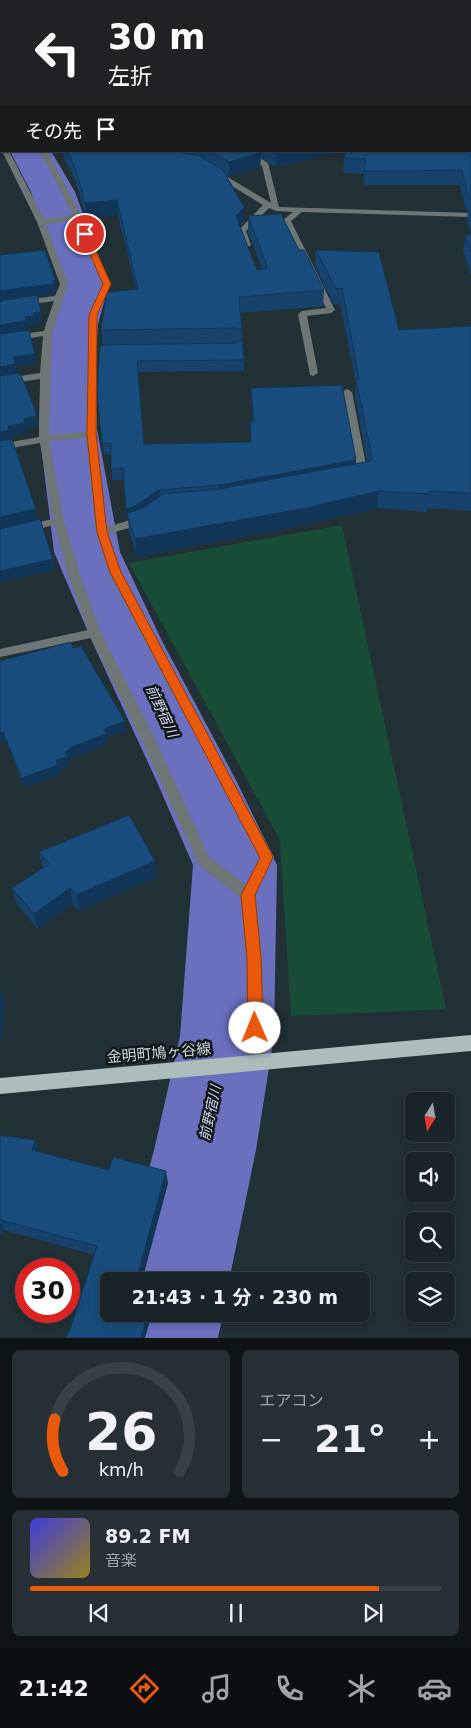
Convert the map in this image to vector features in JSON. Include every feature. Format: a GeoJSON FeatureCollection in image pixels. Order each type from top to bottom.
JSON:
{"type":"FeatureCollection","features":[{"type":"Feature","properties":{"kind":"main road","name":"金明町鳩ヶ谷線"},"geometry":{"type":"LineString","coordinates":[[0,1086],[471,1043]]}},
{"type":"Feature","properties":{"kind":"street"},"geometry":{"type":"LineString","coordinates":[[6,152],[40,222],[64,284],[48,333],[44,439],[59,521],[73,572],[94,632],[147,737],[204,861],[248,895]]}},
{"type":"Feature","properties":{"kind":"street"},"geometry":{"type":"LineString","coordinates":[[45,152],[78,217],[107,284],[93,315],[97,351],[91,434],[102,532],[115,572],[267,857],[248,895],[254,958],[254,1063]]}},
{"type":"Feature","properties":{"kind":"street"},"geometry":{"type":"LineString","coordinates":[[246,152],[265,165],[276,209]]}},
{"type":"Feature","properties":{"kind":"street"},"geometry":{"type":"LineString","coordinates":[[210,170],[276,209],[471,215]]}},
{"type":"Feature","properties":{"kind":"street"},"geometry":{"type":"LineString","coordinates":[[251,257],[242,231],[267,205]]}},
{"type":"Feature","properties":{"kind":"street"},"geometry":{"type":"LineString","coordinates":[[300,210],[287,220],[331,310],[302,314],[313,373]]}},
{"type":"Feature","properties":{"kind":"street"},"geometry":{"type":"LineString","coordinates":[[40,222],[78,217]]}},
{"type":"Feature","properties":{"kind":"street"},"geometry":{"type":"LineString","coordinates":[[0,306],[59,298]]}},
{"type":"Feature","properties":{"kind":"street"},"geometry":{"type":"LineString","coordinates":[[0,340],[48,333]]}},
{"type":"Feature","properties":{"kind":"street"},"geometry":{"type":"LineString","coordinates":[[0,382],[45,375]]}},
{"type":"Feature","properties":{"kind":"street"},"geometry":{"type":"LineString","coordinates":[[344,478],[363,475],[347,392]]}},
{"type":"Feature","properties":{"kind":"street"},"geometry":{"type":"LineString","coordinates":[[0,447],[44,439],[91,434]]}},
{"type":"Feature","properties":{"kind":"street"},"geometry":{"type":"LineString","coordinates":[[102,532],[139,522],[153,511]]}},
{"type":"Feature","properties":{"kind":"street"},"geometry":{"type":"LineString","coordinates":[[0,534],[59,521]]}},
{"type":"Feature","properties":{"kind":"street"},"geometry":{"type":"LineString","coordinates":[[0,653],[94,632]]}},
{"type":"Feature","properties":{"kind":"green space"},"geometry":{"type":"Polygon","coordinates":[[[342,525],[446,1009],[291,1016],[280,840],[129,563],[342,525]]]}},
{"type":"Feature","properties":{"kind":"building"},"geometry":{"type":"Polygon","coordinates":[[[68,152],[176,152],[198,155],[223,170],[244,207],[236,216],[257,270],[267,266],[248,216],[281,214],[299,250],[304,250],[324,290],[239,297],[242,331],[237,328],[101,330],[107,292],[138,289],[117,200],[85,203],[75,167],[68,152]]]}},
{"type":"Feature","properties":{"kind":"building"},"geometry":{"type":"Polygon","coordinates":[[[212,152],[261,153],[229,162],[212,152]]]}},
{"type":"Feature","properties":{"kind":"building"},"geometry":{"type":"Polygon","coordinates":[[[346,152],[471,152],[471,196],[468,196],[462,170],[364,171],[366,159],[344,158],[346,152]]]}},
{"type":"Feature","properties":{"kind":"building"},"geometry":{"type":"Polygon","coordinates":[[[466,235],[471,235],[471,252],[466,235]]]}},
{"type":"Feature","properties":{"kind":"building"},"geometry":{"type":"Polygon","coordinates":[[[45,250],[55,279],[52,284],[0,291],[0,255],[45,250]]]}},
{"type":"Feature","properties":{"kind":"building"},"geometry":{"type":"Polygon","coordinates":[[[316,250],[379,252],[399,330],[471,326],[471,493],[430,491],[430,494],[379,491],[306,508],[135,539],[127,513],[143,508],[163,494],[219,489],[371,461],[372,458],[356,379],[359,379],[342,288],[336,289],[316,250]]]}},
{"type":"Feature","properties":{"kind":"building"},"geometry":{"type":"Polygon","coordinates":[[[37,295],[41,312],[33,313],[34,316],[25,317],[26,321],[0,325],[0,301],[37,295]]]}},
{"type":"Feature","properties":{"kind":"building"},"geometry":{"type":"Polygon","coordinates":[[[29,330],[35,354],[13,357],[16,364],[0,367],[0,334],[29,330]]]}},
{"type":"Feature","properties":{"kind":"building"},"geometry":{"type":"Polygon","coordinates":[[[242,340],[244,360],[137,361],[144,444],[251,442],[250,422],[254,422],[251,388],[342,385],[356,460],[219,485],[159,490],[133,507],[126,509],[123,468],[111,469],[111,443],[102,443],[97,393],[100,345],[237,343],[242,340]]]}},
{"type":"Feature","properties":{"kind":"building"},"geometry":{"type":"Polygon","coordinates":[[[20,373],[36,411],[36,416],[23,419],[25,423],[8,426],[9,430],[0,432],[0,376],[20,373]]]}},
{"type":"Feature","properties":{"kind":"building"},"geometry":{"type":"Polygon","coordinates":[[[12,439],[36,509],[0,517],[0,441],[12,439]]]}},
{"type":"Feature","properties":{"kind":"building"},"geometry":{"type":"Polygon","coordinates":[[[40,519],[53,559],[0,571],[0,529],[40,519]]]}},
{"type":"Feature","properties":{"kind":"building"},"geometry":{"type":"Polygon","coordinates":[[[71,642],[73,648],[81,646],[125,721],[104,729],[106,734],[69,748],[70,750],[65,752],[67,757],[56,760],[58,765],[22,778],[3,732],[0,733],[0,661],[71,642]]]}},
{"type":"Feature","properties":{"kind":"building"},"geometry":{"type":"Polygon","coordinates":[[[129,815],[155,861],[76,895],[70,888],[34,914],[12,888],[49,864],[39,852],[129,815]]]}},
{"type":"Feature","properties":{"kind":"building"},"geometry":{"type":"Polygon","coordinates":[[[0,1135],[35,1140],[32,1150],[109,1170],[113,1157],[166,1171],[139,1272],[100,1272],[100,1322],[145,1322],[141,1338],[66,1338],[72,1323],[80,1323],[80,1298],[97,1246],[0,1220],[0,1135]]]}},
{"type":"Feature","properties":{"kind":"waterway","name":"前野宿川"},"geometry":{"type":"LineString","coordinates":[[31,152],[53,192],[85,284],[72,324],[68,364],[68,429],[87,552],[126,639],[197,782],[235,865],[227,1036],[205,1150],[176,1272]]}},
{"type":"Feature","properties":{"kind":"waterway","name":"前野宿川"},"geometry":{"type":"LineString","coordinates":[[161,1338],[165,1322]]}},
{"type":"Feature","properties":{"kind":"route"},"geometry":{"type":"LineString","coordinates":[[85,234],[107,284],[93,315],[92,333],[91,434],[100,497],[102,532],[115,572],[267,857],[248,895],[254,958],[255,1028]]}}]}
